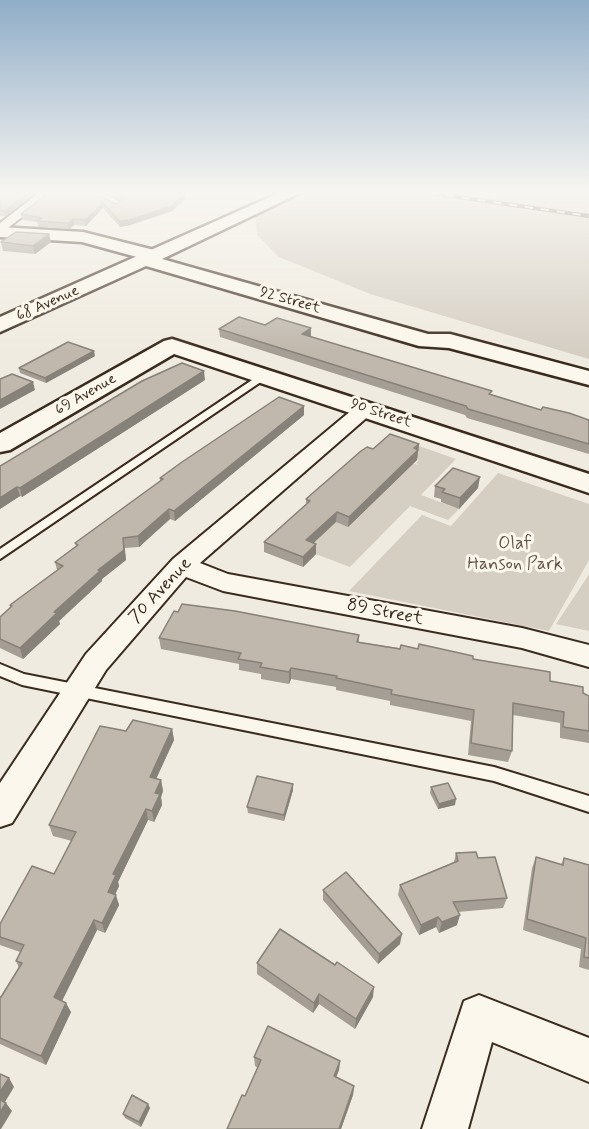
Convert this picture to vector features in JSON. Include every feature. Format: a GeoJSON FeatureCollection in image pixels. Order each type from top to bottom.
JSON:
{"type":"FeatureCollection","features":[{"type":"Feature","properties":{"kind":"main road"},"geometry":{"type":"LineString","coordinates":[[99,246],[142,256]]}},
{"type":"Feature","properties":{"kind":"main road","name":"68 Avenue"},"geometry":{"type":"LineString","coordinates":[[0,325],[162,246]]}},
{"type":"Feature","properties":{"kind":"main road","name":"68 Avenue"},"geometry":{"type":"LineString","coordinates":[[0,315],[168,246]]}},
{"type":"Feature","properties":{"kind":"main road","name":"92 Street"},"geometry":{"type":"LineString","coordinates":[[142,256],[273,286],[439,332],[450,341]]}},
{"type":"Feature","properties":{"kind":"main road","name":"92 Street"},"geometry":{"type":"LineString","coordinates":[[142,256],[427,340],[450,341],[589,378]]}},
{"type":"Feature","properties":{"kind":"main road"},"geometry":{"type":"LineString","coordinates":[[225,262],[273,286]]}},
{"type":"Feature","properties":{"kind":"main road","name":"90 Street"},"geometry":{"type":"LineString","coordinates":[[172,346],[589,484]]}},
{"type":"Feature","properties":{"kind":"main road","name":"69 Avenue"},"geometry":{"type":"LineString","coordinates":[[0,444],[172,346]]}},
{"type":"Feature","properties":{"kind":"street","name":"70 Avenue"},"geometry":{"type":"LineString","coordinates":[[0,812],[96,662],[182,565],[365,409]]}},
{"type":"Feature","properties":{"kind":"street","name":"89 Street"},"geometry":{"type":"LineString","coordinates":[[182,565],[223,582],[522,638],[589,656]]}},
{"type":"Feature","properties":{"kind":"street"},"geometry":{"type":"LineString","coordinates":[[445,1129],[479,1016],[589,1060]]}},
{"type":"Feature","properties":{"kind":"lane"},"geometry":{"type":"LineString","coordinates":[[0,555],[264,375]]}},
{"type":"Feature","properties":{"kind":"lane"},"geometry":{"type":"LineString","coordinates":[[0,670],[22,679],[494,774],[589,804]]}},
{"type":"Feature","properties":{"kind":"green space"},"geometry":{"type":"Polygon","coordinates":[[[268,246],[589,246],[589,359],[370,294],[279,257],[268,246]]]}},
{"type":"Feature","properties":{"kind":"green space"},"geometry":{"type":"Polygon","coordinates":[[[405,441],[456,459],[421,495],[459,509],[448,520],[410,506],[350,567],[305,550],[371,470],[397,479],[405,471],[387,456],[419,465],[416,463],[419,460],[413,458],[405,441]]]}},
{"type":"Feature","properties":{"kind":"green space","name":"Olaf Hanson Park"},"geometry":{"type":"Polygon","coordinates":[[[498,473],[589,504],[589,560],[549,631],[349,591],[422,515],[451,526],[498,473]]]}},
{"type":"Feature","properties":{"kind":"green space"},"geometry":{"type":"Polygon","coordinates":[[[589,574],[589,631],[556,624],[586,579],[589,574]]]}},
{"type":"Feature","properties":{"kind":"building"},"geometry":{"type":"Polygon","coordinates":[[[239,317],[265,325],[277,318],[311,328],[302,334],[492,391],[489,394],[541,410],[543,407],[589,420],[589,444],[468,409],[466,406],[219,329],[239,317]]]}},
{"type":"Feature","properties":{"kind":"building"},"geometry":{"type":"Polygon","coordinates":[[[68,342],[94,351],[45,378],[19,368],[68,342]]]}},
{"type":"Feature","properties":{"kind":"building"},"geometry":{"type":"Polygon","coordinates":[[[182,363],[204,371],[20,488],[17,487],[0,498],[0,466],[142,381],[182,363]]]}},
{"type":"Feature","properties":{"kind":"building"},"geometry":{"type":"Polygon","coordinates":[[[12,374],[33,382],[0,400],[0,379],[12,374]]]}},
{"type":"Feature","properties":{"kind":"building"},"geometry":{"type":"Polygon","coordinates":[[[279,397],[304,406],[174,511],[169,509],[138,536],[123,538],[124,550],[98,570],[100,571],[54,612],[57,613],[20,648],[0,639],[0,617],[12,606],[10,605],[63,566],[55,562],[78,545],[75,543],[163,479],[160,478],[182,462],[279,397]]]}},
{"type":"Feature","properties":{"kind":"building"},"geometry":{"type":"Polygon","coordinates":[[[390,434],[419,444],[414,448],[418,450],[349,517],[337,512],[306,540],[316,544],[303,557],[264,542],[310,501],[306,499],[361,451],[367,447],[373,449],[390,434]]]}},
{"type":"Feature","properties":{"kind":"building"},"geometry":{"type":"Polygon","coordinates":[[[453,468],[480,477],[460,498],[442,492],[445,489],[435,486],[453,468]]]}},
{"type":"Feature","properties":{"kind":"building"},"geometry":{"type":"Polygon","coordinates":[[[182,604],[235,611],[359,635],[357,642],[400,649],[401,645],[418,649],[419,644],[473,656],[473,659],[550,672],[550,681],[583,687],[583,693],[589,696],[589,731],[563,727],[564,712],[513,703],[512,751],[471,743],[474,710],[391,694],[392,690],[336,678],[337,676],[291,668],[289,672],[260,667],[262,663],[238,659],[241,653],[159,638],[174,611],[178,612],[182,604]]]}},
{"type":"Feature","properties":{"kind":"building"},"geometry":{"type":"Polygon","coordinates":[[[133,720],[172,729],[150,777],[161,780],[155,793],[160,794],[152,811],[146,809],[113,874],[116,875],[108,892],[116,895],[102,923],[94,920],[54,997],[66,1003],[41,1056],[0,1038],[0,997],[22,963],[16,961],[24,945],[0,937],[0,924],[32,866],[54,874],[76,832],[49,825],[100,726],[126,731],[133,720]]]}},
{"type":"Feature","properties":{"kind":"building"},"geometry":{"type":"Polygon","coordinates":[[[257,776],[293,784],[284,815],[247,807],[257,776]]]}},
{"type":"Feature","properties":{"kind":"building"},"geometry":{"type":"Polygon","coordinates":[[[448,783],[456,799],[439,804],[431,787],[448,783]]]}},
{"type":"Feature","properties":{"kind":"building"},"geometry":{"type":"Polygon","coordinates":[[[476,852],[478,858],[495,857],[507,898],[453,902],[460,915],[442,922],[438,917],[421,925],[400,885],[458,861],[456,853],[476,852]]]}},
{"type":"Feature","properties":{"kind":"building"},"geometry":{"type":"Polygon","coordinates":[[[536,857],[563,865],[564,858],[589,865],[589,958],[584,957],[586,938],[527,919],[536,857]]]}},
{"type":"Feature","properties":{"kind":"building"},"geometry":{"type":"Polygon","coordinates":[[[346,872],[402,934],[379,954],[323,890],[346,872]]]}},
{"type":"Feature","properties":{"kind":"building"},"geometry":{"type":"Polygon","coordinates":[[[280,929],[335,965],[337,962],[374,987],[356,1019],[319,994],[314,1003],[257,963],[280,929]]]}},
{"type":"Feature","properties":{"kind":"building"},"geometry":{"type":"Polygon","coordinates":[[[268,1026],[340,1061],[334,1076],[354,1086],[339,1129],[227,1129],[261,1060],[254,1057],[268,1026]]]}},
{"type":"Feature","properties":{"kind":"building"},"geometry":{"type":"Polygon","coordinates":[[[0,1074],[9,1078],[0,1092],[0,1074]]]}},
{"type":"Feature","properties":{"kind":"building"},"geometry":{"type":"Polygon","coordinates":[[[132,1095],[148,1104],[139,1122],[123,1114],[132,1095]]]}},
{"type":"Feature","properties":{"kind":"building"},"geometry":{"type":"Polygon","coordinates":[[[0,1100],[6,1103],[0,1112],[0,1100]]]}}]}
